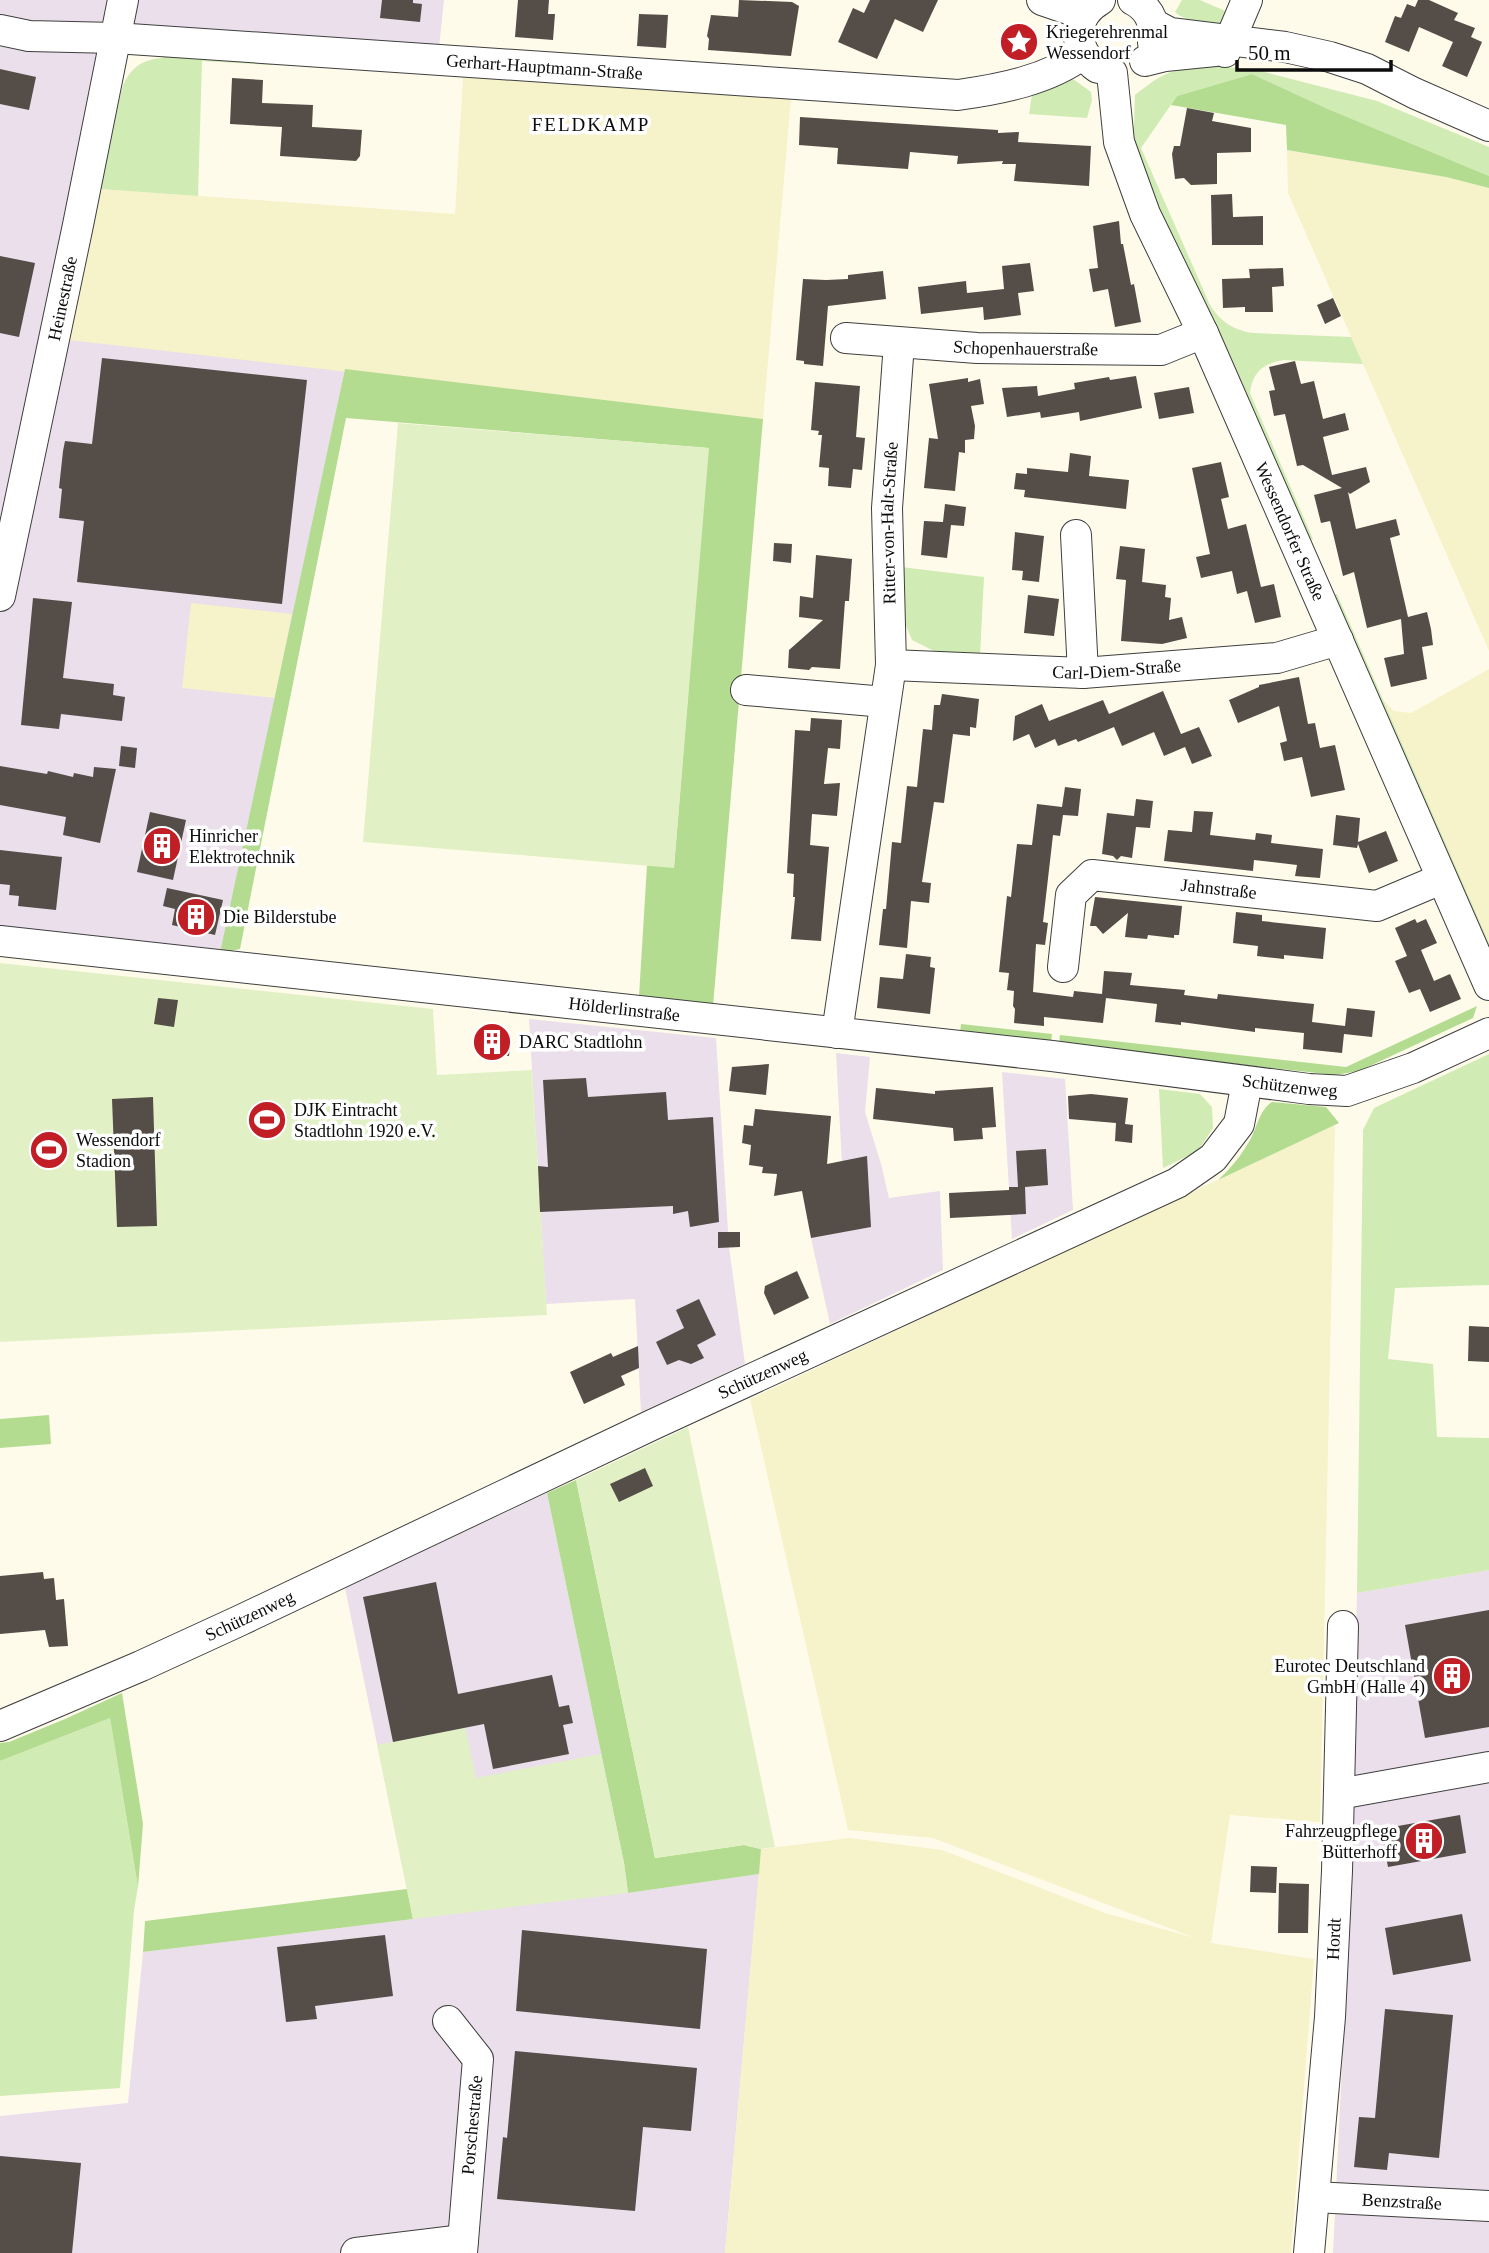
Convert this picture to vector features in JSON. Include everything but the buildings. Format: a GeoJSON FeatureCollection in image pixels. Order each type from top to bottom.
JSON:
{"type":"FeatureCollection","features":[{"type":"Feature","properties":{"kind":"street","name":"Heinestraße"},"geometry":{"type":"LineString","coordinates":[[1,583],[76,238],[123,0]]}},
{"type":"Feature","properties":{"kind":"street"},"geometry":{"type":"LineString","coordinates":[[1042,0],[1091,7],[1078,35],[1083,54],[1099,69],[1112,73],[1126,72],[1145,61],[1165,56],[1227,47],[1285,47],[1367,69],[1414,93],[1489,125]]}},
{"type":"Feature","properties":{"kind":"street"},"geometry":{"type":"LineString","coordinates":[[1133,0],[1147,11],[1155,31],[1151,51],[1145,61]]}},
{"type":"Feature","properties":{"kind":"street"},"geometry":{"type":"LineString","coordinates":[[1227,47],[1247,0]]}},
{"type":"Feature","properties":{"kind":"street"},"geometry":{"type":"LineString","coordinates":[[1153,24],[1170,33],[1227,47]]}},
{"type":"Feature","properties":{"kind":"street","name":"Gerhart-Hauptmann-Straße"},"geometry":{"type":"LineString","coordinates":[[0,30],[29,36],[115,38],[958,95],[1005,88],[1069,64],[1083,54]]}},
{"type":"Feature","properties":{"kind":"street","name":"Wessendorfer Straße"},"geometry":{"type":"LineString","coordinates":[[1112,73],[1119,142],[1145,215],[1203,333],[1489,985]]}},
{"type":"Feature","properties":{"kind":"street","name":"Schopenhauerstraße"},"geometry":{"type":"LineString","coordinates":[[846,338],[977,348],[1161,350],[1203,333]]}},
{"type":"Feature","properties":{"kind":"street","name":"Ritter-von-Halt-Straße"},"geometry":{"type":"LineString","coordinates":[[837,1033],[891,665],[887,508],[899,343]]}},
{"type":"Feature","properties":{"kind":"street"},"geometry":{"type":"LineString","coordinates":[[1076,535],[1083,673]]}},
{"type":"Feature","properties":{"kind":"street","name":"Carl-Diem-Straße"},"geometry":{"type":"LineString","coordinates":[[891,665],[1083,673],[1277,658],[1338,640]]}},
{"type":"Feature","properties":{"kind":"street"},"geometry":{"type":"LineString","coordinates":[[746,690],[885,702]]}},
{"type":"Feature","properties":{"kind":"street","name":"Jahnstraße"},"geometry":{"type":"LineString","coordinates":[[1063,967],[1071,894],[1092,875],[1377,906],[1441,879]]}},
{"type":"Feature","properties":{"kind":"street","name":"Hölderlinstraße"},"geometry":{"type":"LineString","coordinates":[[0,941],[1052,1056],[1248,1083]]}},
{"type":"Feature","properties":{"kind":"street","name":"Schützenweg"},"geometry":{"type":"LineString","coordinates":[[0,1726],[141,1666],[285,1600],[654,1424],[1177,1182],[1213,1158],[1239,1124],[1248,1083],[1347,1091],[1413,1068],[1489,1033]]}},
{"type":"Feature","properties":{"kind":"street","name":"Hordt"},"geometry":{"type":"LineString","coordinates":[[1310,2253],[1330,2017],[1343,1626]]}},
{"type":"Feature","properties":{"kind":"street"},"geometry":{"type":"LineString","coordinates":[[1339,1794],[1489,1768]]}},
{"type":"Feature","properties":{"kind":"street","name":"Porschestraße"},"geometry":{"type":"LineString","coordinates":[[356,2253],[463,2247],[478,2059],[448,2021]]}},
{"type":"Feature","properties":{"kind":"street","name":"Benzstraße"},"geometry":{"type":"LineString","coordinates":[[1314,2197],[1489,2206]]}},
{"type":"Feature","properties":{"kind":"shaded area"},"geometry":{"type":"Polygon","coordinates":[[[0,0],[444,0],[439,48],[131,29],[100,189],[345,369],[222,976],[0,951],[0,0]]]}},
{"type":"Feature","properties":{"kind":"shaded area"},"geometry":{"type":"Polygon","coordinates":[[[463,77],[791,99],[763,419],[68,340],[100,189],[455,214],[463,77]]]}},
{"type":"Feature","properties":{"kind":"shaded area"},"geometry":{"type":"Polygon","coordinates":[[[1287,150],[1446,177],[1489,188],[1489,651],[1288,193],[1287,150]]]}},
{"type":"Feature","properties":{"kind":"shaded area"},"geometry":{"type":"Polygon","coordinates":[[[191,603],[292,614],[275,698],[182,688],[191,603]]]}},
{"type":"Feature","properties":{"kind":"shaded area"},"geometry":{"type":"Polygon","coordinates":[[[1489,669],[1489,943],[1383,700],[1394,711],[1411,713],[1489,669]]]}},
{"type":"Feature","properties":{"kind":"shaded area"},"geometry":{"type":"Polygon","coordinates":[[[529,1019],[716,1038],[729,1247],[745,1364],[641,1412],[635,1299],[546,1304],[529,1019]]]}},
{"type":"Feature","properties":{"kind":"shaded area"},"geometry":{"type":"Polygon","coordinates":[[[836,1053],[870,1057],[865,1112],[889,1198],[940,1191],[943,1270],[830,1324],[811,1238],[843,1183],[836,1053]]]}},
{"type":"Feature","properties":{"kind":"shaded area"},"geometry":{"type":"Polygon","coordinates":[[[1002,1072],[1065,1079],[1073,1210],[1012,1239],[1002,1072]]]}},
{"type":"Feature","properties":{"kind":"shaded area"},"geometry":{"type":"Polygon","coordinates":[[[1335,1125],[1320,1822],[1230,1815],[1211,1943],[1314,1959],[1291,2253],[725,2253],[761,1849],[850,1838],[942,1850],[1105,1913],[1195,1938],[933,1838],[848,1830],[750,1399],[1335,1125]]]}},
{"type":"Feature","properties":{"kind":"shaded area"},"geometry":{"type":"Polygon","coordinates":[[[547,1493],[628,1893],[759,1874],[725,2253],[0,2253],[0,2116],[128,2103],[143,1952],[413,1919],[345,1588],[547,1493]]]}},
{"type":"Feature","properties":{"kind":"shaded area"},"geometry":{"type":"Polygon","coordinates":[[[1489,1570],[1489,2253],[1333,2253],[1345,2002],[1357,1593],[1489,1570]]]}},
{"type":"Feature","properties":{"kind":"green space"},"geometry":{"type":"Polygon","coordinates":[[[1182,0],[1200,0],[1230,13],[1223,23],[1192,20],[1175,12],[1182,0]]]}},
{"type":"Feature","properties":{"kind":"green space"},"geometry":{"type":"Polygon","coordinates":[[[167,51],[272,52],[272,65],[202,61],[198,196],[100,189],[125,81],[137,66],[162,58],[167,51]]]}},
{"type":"Feature","properties":{"kind":"green space"},"geometry":{"type":"Polygon","coordinates":[[[1212,66],[1253,69],[1377,101],[1489,147],[1489,176],[1328,109],[1252,74],[1177,96],[1141,148],[1210,305],[1219,316],[1239,330],[1253,333],[1351,337],[1363,364],[1277,361],[1260,370],[1253,380],[1250,393],[1313,539],[1310,540],[1334,595],[1337,594],[1489,943],[1489,967],[1129,141],[1134,125],[1135,95],[1170,72],[1212,66]]]}},
{"type":"Feature","properties":{"kind":"green space"},"geometry":{"type":"Polygon","coordinates":[[[1252,74],[1328,109],[1489,176],[1489,188],[1446,177],[1287,150],[1286,125],[1171,105],[1177,96],[1252,74]]]}},
{"type":"Feature","properties":{"kind":"green space"},"geometry":{"type":"Polygon","coordinates":[[[1073,79],[1091,92],[1092,100],[1087,118],[1029,114],[1032,94],[1073,79]]]}},
{"type":"Feature","properties":{"kind":"green space"},"geometry":{"type":"Polygon","coordinates":[[[345,369],[763,419],[713,1006],[639,996],[647,865],[674,867],[708,448],[346,418],[240,949],[220,953],[345,369]]]}},
{"type":"Feature","properties":{"kind":"green space"},"geometry":{"type":"Polygon","coordinates":[[[398,423],[709,448],[674,868],[363,842],[398,423]]]}},
{"type":"Feature","properties":{"kind":"green space"},"geometry":{"type":"Polygon","coordinates":[[[901,567],[984,577],[980,656],[934,651],[912,640],[902,616],[901,567]]]}},
{"type":"Feature","properties":{"kind":"green space","name":"DJK Eintracht Stadtlohn 1920 e.V."},"geometry":{"type":"Polygon","coordinates":[[[0,963],[433,1009],[437,1075],[532,1070],[547,1315],[0,1342],[0,963]]]}},
{"type":"Feature","properties":{"kind":"green space"},"geometry":{"type":"Polygon","coordinates":[[[1477,1006],[1473,1018],[1359,1071],[1335,1075],[1059,1044],[1060,1035],[1346,1067],[1477,1006]]]}},
{"type":"Feature","properties":{"kind":"green space"},"geometry":{"type":"Polygon","coordinates":[[[961,1024],[1052,1034],[1051,1043],[960,1033],[961,1024]]]}},
{"type":"Feature","properties":{"kind":"green space"},"geometry":{"type":"Polygon","coordinates":[[[1489,1054],[1489,1285],[1395,1288],[1388,1359],[1433,1364],[1437,1437],[1489,1438],[1489,1570],[1357,1593],[1363,1130],[1374,1108],[1489,1054]]]}},
{"type":"Feature","properties":{"kind":"green space"},"geometry":{"type":"Polygon","coordinates":[[[1159,1089],[1200,1094],[1212,1107],[1213,1128],[1198,1151],[1163,1168],[1159,1089]]]}},
{"type":"Feature","properties":{"kind":"green space"},"geometry":{"type":"Polygon","coordinates":[[[1272,1102],[1326,1107],[1339,1123],[1218,1180],[1243,1151],[1261,1114],[1272,1102]]]}},
{"type":"Feature","properties":{"kind":"green space"},"geometry":{"type":"Polygon","coordinates":[[[49,1415],[51,1444],[0,1448],[0,1419],[49,1415]]]}},
{"type":"Feature","properties":{"kind":"green space"},"geometry":{"type":"Polygon","coordinates":[[[688,1427],[775,1847],[761,1849],[744,1845],[655,1858],[576,1480],[688,1427]]]}},
{"type":"Feature","properties":{"kind":"green space"},"geometry":{"type":"Polygon","coordinates":[[[576,1480],[655,1858],[744,1845],[761,1849],[759,1874],[628,1893],[547,1493],[576,1480]]]}},
{"type":"Feature","properties":{"kind":"green space"},"geometry":{"type":"Polygon","coordinates":[[[122,1693],[143,1824],[138,1887],[110,1718],[0,1761],[0,1743],[9,1742],[122,1693]]]}},
{"type":"Feature","properties":{"kind":"green space"},"geometry":{"type":"Polygon","coordinates":[[[110,1718],[138,1887],[120,2088],[0,2096],[0,1761],[110,1718]]]}},
{"type":"Feature","properties":{"kind":"green space"},"geometry":{"type":"Polygon","coordinates":[[[465,1727],[476,1778],[601,1754],[628,1893],[413,1919],[377,1745],[465,1727]]]}},
{"type":"Feature","properties":{"kind":"green space"},"geometry":{"type":"Polygon","coordinates":[[[407,1889],[413,1919],[143,1952],[145,1921],[407,1889]]]}},
{"type":"Feature","properties":{"kind":"place","name":"Kriegerehrenmal Wessendorf"},"geometry":{"type":"Point","coordinates":[1019,42]}},
{"type":"Feature","properties":{"kind":"place","name":"Hinricher Elektrotechnik"},"geometry":{"type":"Point","coordinates":[162,846]}},
{"type":"Feature","properties":{"kind":"place","name":"Die Bilderstube"},"geometry":{"type":"Point","coordinates":[196,917]}},
{"type":"Feature","properties":{"kind":"place","name":"DARC Stadtlohn"},"geometry":{"type":"Point","coordinates":[492,1042]}},
{"type":"Feature","properties":{"kind":"place","name":"DJK Eintracht Stadtlohn 1920 e.V."},"geometry":{"type":"Point","coordinates":[267,1120]}},
{"type":"Feature","properties":{"kind":"place","name":"Wessendorf Stadion"},"geometry":{"type":"Point","coordinates":[49,1150]}},
{"type":"Feature","properties":{"kind":"place","name":"Eurotec Deutschland GmbH (Halle 4)"},"geometry":{"type":"Point","coordinates":[1452,1676]}},
{"type":"Feature","properties":{"kind":"place","name":"Fahrzeugpflege Bütterhoff"},"geometry":{"type":"Point","coordinates":[1424,1841]}},
{"type":"Feature","properties":{"kind":"district","name":"FELDKAMP"},"geometry":{"type":"Point","coordinates":[591,124]}}]}
